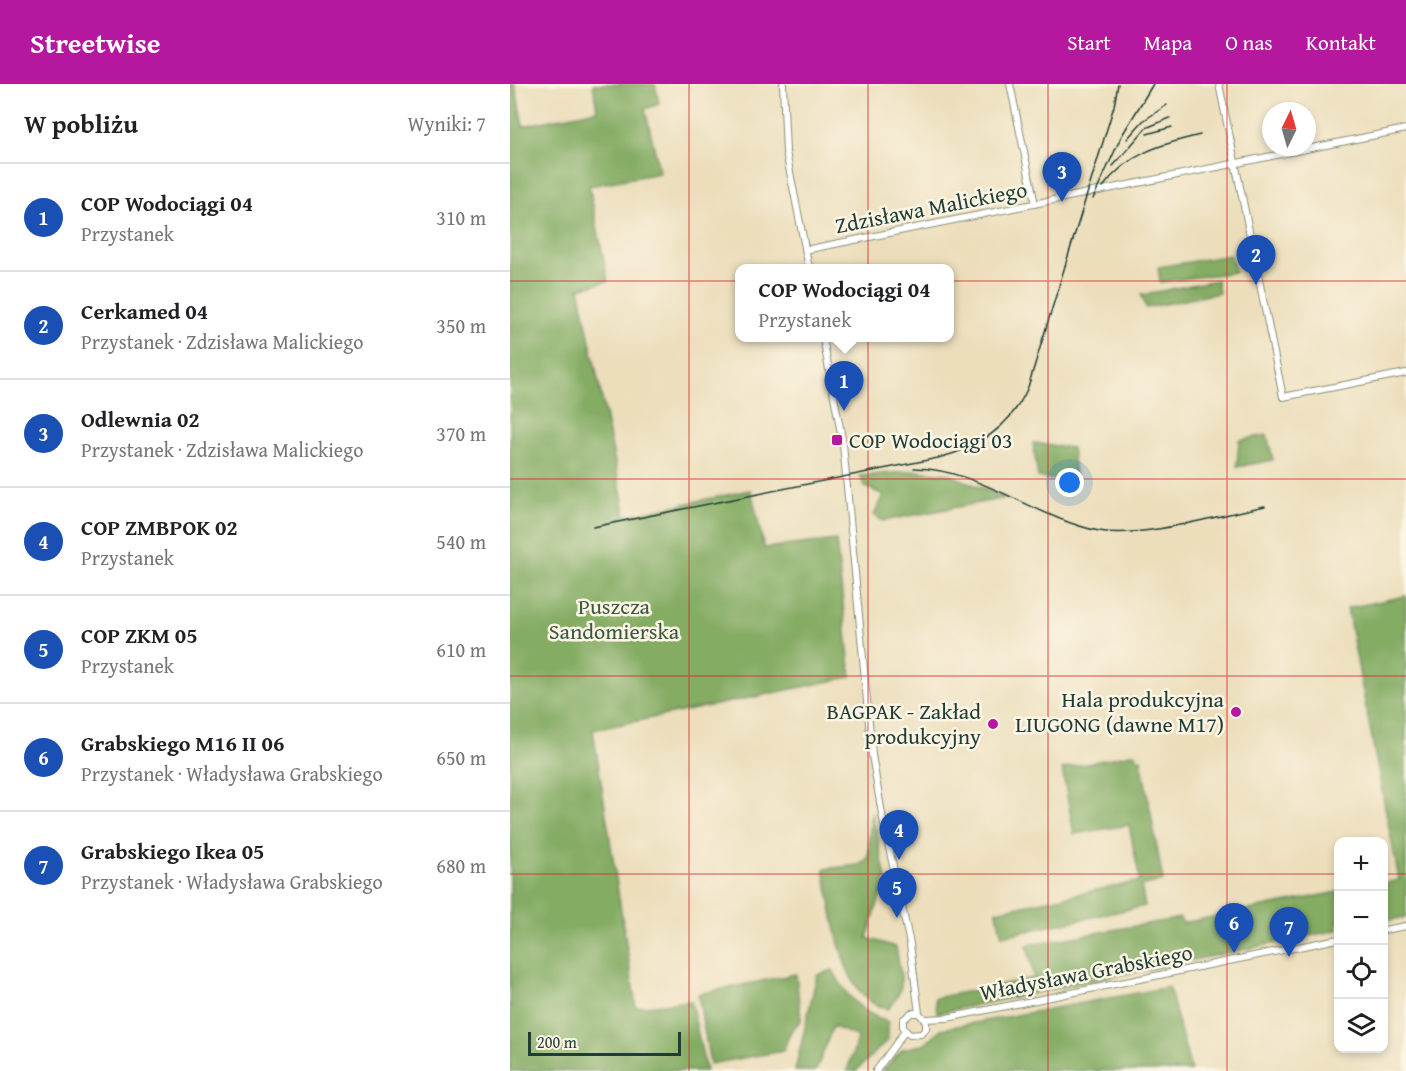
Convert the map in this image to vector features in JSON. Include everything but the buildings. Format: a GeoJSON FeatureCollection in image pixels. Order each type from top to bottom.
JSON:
{"type":"FeatureCollection","features":[{"type":"Feature","properties":{"kind":"street"},"geometry":{"type":"LineString","coordinates":[[783,84],[785,150],[808,264]]}},
{"type":"Feature","properties":{"kind":"street"},"geometry":{"type":"LineString","coordinates":[[1010,84],[1035,204]]}},
{"type":"Feature","properties":{"kind":"street"},"geometry":{"type":"LineString","coordinates":[[1219,84],[1282,397],[1406,373]]}},
{"type":"Feature","properties":{"kind":"street","name":"Zdzisława Malickiego"},"geometry":{"type":"LineString","coordinates":[[805,250],[1406,129]]}},
{"type":"Feature","properties":{"kind":"street"},"geometry":{"type":"LineString","coordinates":[[824,342],[843,444],[872,754],[883,820],[910,944],[919,1013],[926,1022],[921,1034],[907,1033]]}},
{"type":"Feature","properties":{"kind":"street"},"geometry":{"type":"LineString","coordinates":[[1388,929],[1406,926]]}},
{"type":"Feature","properties":{"kind":"street","name":"Władysława Grabskiego"},"geometry":{"type":"LineString","coordinates":[[926,1022],[1334,940]]}},
{"type":"Feature","properties":{"kind":"street"},"geometry":{"type":"LineString","coordinates":[[907,1033],[903,1020],[911,1013],[915,992]]}},
{"type":"Feature","properties":{"kind":"street"},"geometry":{"type":"LineString","coordinates":[[911,1013],[919,1013]]}},
{"type":"Feature","properties":{"kind":"street"},"geometry":{"type":"LineString","coordinates":[[876,1071],[907,1033]]}},
{"type":"Feature","properties":{"kind":"green space","name":"Puszcza Sandomierska"},"geometry":{"type":"Polygon","coordinates":[[[510,84],[515,84],[523,126],[597,110],[593,84],[655,84],[659,104],[645,109],[660,173],[589,186],[608,281],[579,288],[626,516],[751,490],[764,548],[836,540],[851,677],[593,730],[636,1007],[691,1001],[706,1071],[510,1071],[510,84]]]}},
{"type":"Feature","properties":{"kind":"green space"},"geometry":{"type":"Polygon","coordinates":[[[1230,255],[1235,272],[1160,282],[1158,267],[1230,255]]]}},
{"type":"Feature","properties":{"kind":"green space"},"geometry":{"type":"Polygon","coordinates":[[[1217,280],[1219,293],[1146,308],[1141,295],[1217,280]]]}},
{"type":"Feature","properties":{"kind":"green space"},"geometry":{"type":"Polygon","coordinates":[[[1267,435],[1273,460],[1237,467],[1239,440],[1267,435]]]}},
{"type":"Feature","properties":{"kind":"green space"},"geometry":{"type":"Polygon","coordinates":[[[1033,443],[1072,448],[1076,483],[1038,477],[1033,443]]]}},
{"type":"Feature","properties":{"kind":"green space"},"geometry":{"type":"Polygon","coordinates":[[[915,471],[948,474],[1006,498],[883,521],[874,515],[884,495],[865,487],[860,476],[915,471]]]}},
{"type":"Feature","properties":{"kind":"green space"},"geometry":{"type":"Polygon","coordinates":[[[1406,596],[1406,917],[1388,920],[1388,882],[1399,880],[1347,608],[1406,596]]]}},
{"type":"Feature","properties":{"kind":"green space"},"geometry":{"type":"Polygon","coordinates":[[[1136,753],[1138,760],[1141,759],[1163,881],[1141,886],[1145,906],[1002,936],[996,911],[1140,881],[1129,825],[1074,834],[1062,769],[1136,753]]]}},
{"type":"Feature","properties":{"kind":"green space"},"geometry":{"type":"Polygon","coordinates":[[[872,812],[886,878],[867,938],[896,947],[901,973],[899,994],[888,1009],[871,1002],[851,977],[838,940],[824,869],[859,865],[867,860],[872,812]]]}},
{"type":"Feature","properties":{"kind":"green space"},"geometry":{"type":"Polygon","coordinates":[[[1334,893],[1334,931],[937,1013],[935,998],[1034,978],[1027,945],[1180,918],[1182,923],[1334,893]]]}},
{"type":"Feature","properties":{"kind":"green space"},"geometry":{"type":"Polygon","coordinates":[[[833,970],[855,1002],[870,1014],[888,1022],[888,1040],[856,1071],[847,1071],[858,1037],[833,1026],[816,1071],[795,1071],[817,975],[833,970]]]}},
{"type":"Feature","properties":{"kind":"green space"},"geometry":{"type":"Polygon","coordinates":[[[796,974],[801,1020],[791,1031],[783,1051],[710,1064],[698,994],[796,974]]]}},
{"type":"Feature","properties":{"kind":"green space"},"geometry":{"type":"Polygon","coordinates":[[[1169,987],[1191,1071],[882,1071],[903,1049],[925,1044],[941,1029],[1169,987]]]}},
{"type":"Feature","properties":{"kind":"railway"},"geometry":{"type":"LineString","coordinates":[[593,527],[938,458],[967,448],[992,434],[1013,414],[1028,387],[1114,106],[1118,84]]}},
{"type":"Feature","properties":{"kind":"railway"},"geometry":{"type":"LineString","coordinates":[[1093,199],[1121,137],[1153,84]]}},
{"type":"Feature","properties":{"kind":"railway"},"geometry":{"type":"LineString","coordinates":[[1127,139],[1143,121],[1167,105]]}},
{"type":"Feature","properties":{"kind":"railway"},"geometry":{"type":"LineString","coordinates":[[1113,166],[1146,128],[1170,118]]}},
{"type":"Feature","properties":{"kind":"railway"},"geometry":{"type":"LineString","coordinates":[[1147,134],[1172,127]]}},
{"type":"Feature","properties":{"kind":"railway"},"geometry":{"type":"LineString","coordinates":[[1103,187],[1113,175],[1135,158],[1159,146],[1200,135]]}},
{"type":"Feature","properties":{"kind":"railway"},"geometry":{"type":"LineString","coordinates":[[914,468],[938,470],[962,476],[1075,525],[1116,533],[1158,529],[1265,506]]}},
{"type":"Feature","properties":{"kind":"place","name":"Odlewnia 02"},"geometry":{"type":"Point","coordinates":[1062,202]}},
{"type":"Feature","properties":{"kind":"place","name":"Cerkamed 04"},"geometry":{"type":"Point","coordinates":[1256,285]}},
{"type":"Feature","properties":{"kind":"place","name":"COP Wodociągi 04"},"geometry":{"type":"Point","coordinates":[844,411]}},
{"type":"Feature","properties":{"kind":"place","name":"COP Wodociągi 03"},"geometry":{"type":"Point","coordinates":[837,440]}},
{"type":"Feature","properties":{"kind":"place","name":"Hala produkcyjna LIUGONG (dawne M17)"},"geometry":{"type":"Point","coordinates":[1236,712]}},
{"type":"Feature","properties":{"kind":"place","name":"BAGPAK - Zakład produkcyjny"},"geometry":{"type":"Point","coordinates":[993,724]}},
{"type":"Feature","properties":{"kind":"place","name":"COP ZMBPOK 02"},"geometry":{"type":"Point","coordinates":[899,860]}},
{"type":"Feature","properties":{"kind":"place","name":"COP ZKM 05"},"geometry":{"type":"Point","coordinates":[897,918]}},
{"type":"Feature","properties":{"kind":"place","name":"Grabskiego M16 II 06"},"geometry":{"type":"Point","coordinates":[1234,953]}},
{"type":"Feature","properties":{"kind":"place","name":"Grabskiego Ikea 05"},"geometry":{"type":"Point","coordinates":[1289,957]}}]}
